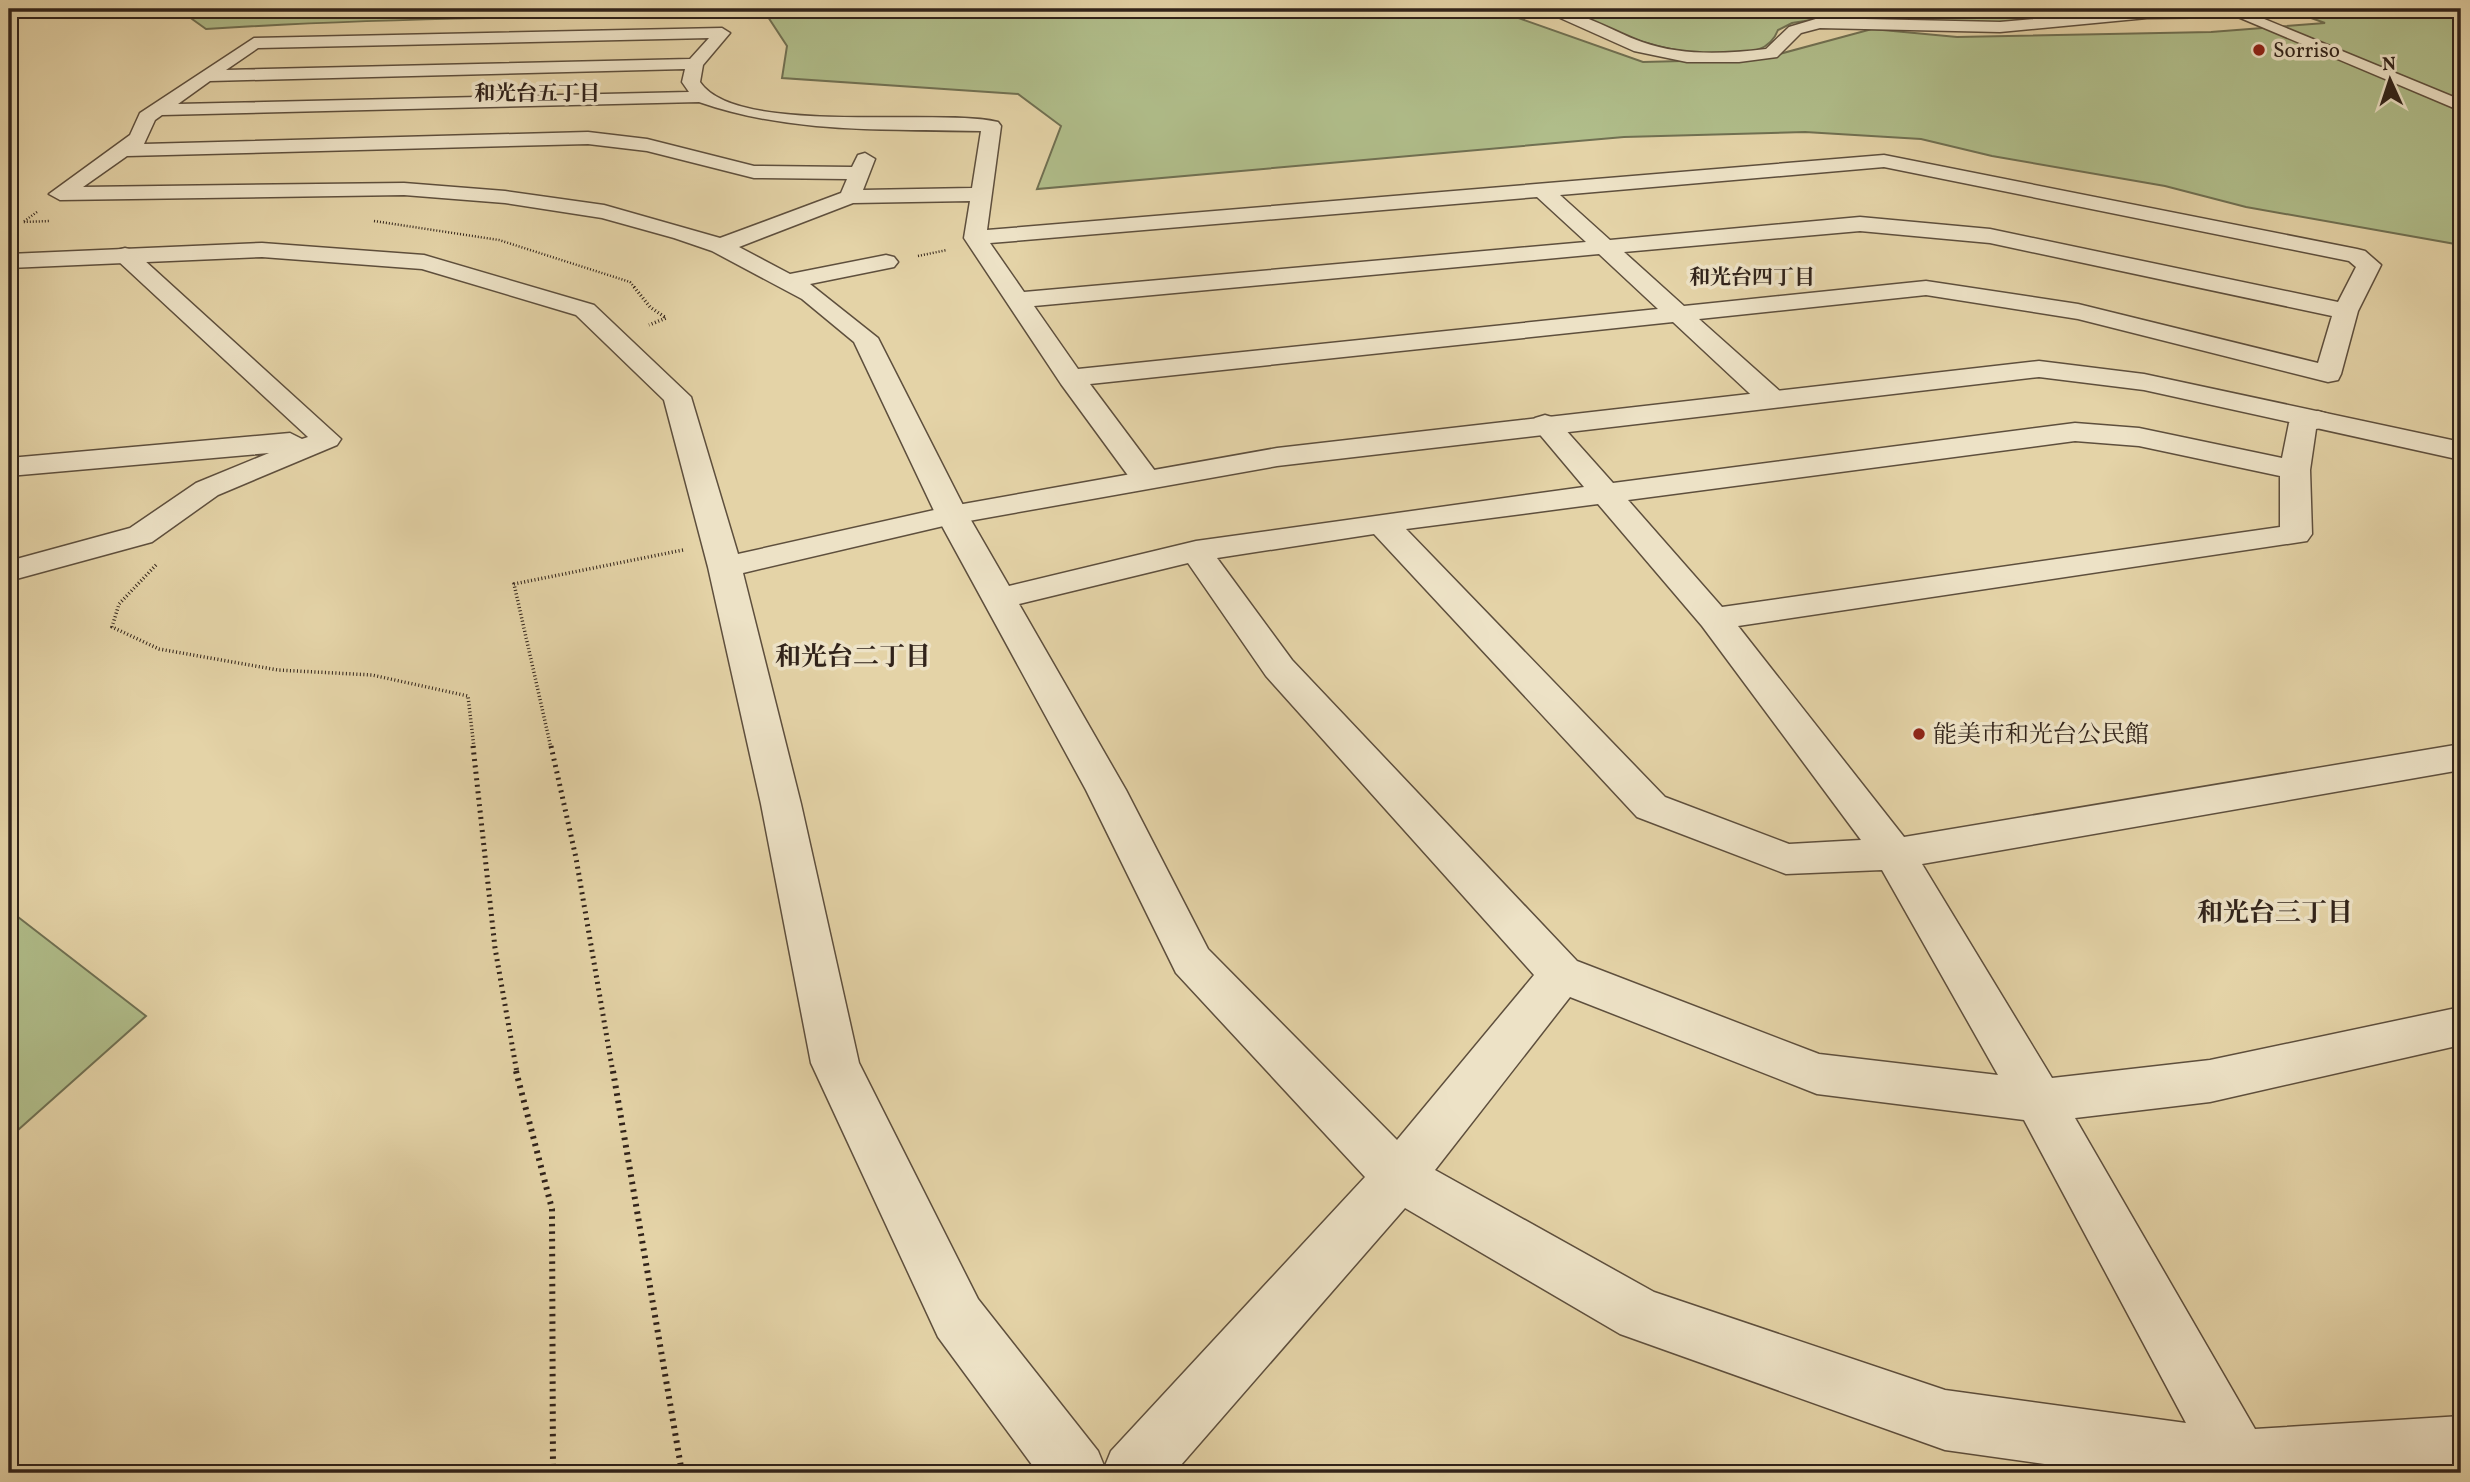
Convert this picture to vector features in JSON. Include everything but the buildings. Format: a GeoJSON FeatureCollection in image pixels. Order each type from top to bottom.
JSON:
{"type":"FeatureCollection","features":[{"type":"Feature","properties":{"kind":"street"},"geometry":{"type":"LineString","coordinates":[[1548,9],[1640,47],[1675,55],[1714,58],[1772,53],[1795,30],[1819,23],[2000,27],[2147,13],[2230,10],[2461,106]]}},
{"type":"Feature","properties":{"kind":"street"},"geometry":{"type":"LineString","coordinates":[[701,97],[691,82],[695,64],[722,33],[254,43],[147,117],[139,138],[60,194],[404,189],[453,191],[604,212],[720,246],[811,294],[865,338],[952,515],[1001,598],[1106,790],[1192,961],[1399,1177],[1640,1315],[1945,1420],[2242,1467],[2461,1447]]}},
{"type":"Feature","properties":{"kind":"street"},"geometry":{"type":"LineString","coordinates":[[207,76],[695,64]]}},
{"type":"Feature","properties":{"kind":"street"},"geometry":{"type":"LineString","coordinates":[[157,110],[701,97],[744,112],[785,119],[991,126],[979,194],[977,241],[1146,479]]}},
{"type":"Feature","properties":{"kind":"street"},"geometry":{"type":"LineString","coordinates":[[487,157],[541,101]]}},
{"type":"Feature","properties":{"kind":"street"},"geometry":{"type":"LineString","coordinates":[[850,197],[880,122]]}},
{"type":"Feature","properties":{"kind":"street"},"geometry":{"type":"LineString","coordinates":[[124,150],[504,140],[617,140],[754,172],[859,173]]}},
{"type":"Feature","properties":{"kind":"street"},"geometry":{"type":"LineString","coordinates":[[977,241],[1884,161],[2357,256],[2369,265],[2346,311],[2328,374],[2048,306],[1984,293],[1926,288],[1071,377]]}},
{"type":"Feature","properties":{"kind":"street"},"geometry":{"type":"LineString","coordinates":[[453,191],[470,174]]}},
{"type":"Feature","properties":{"kind":"street"},"geometry":{"type":"LineString","coordinates":[[1542,190],[1772,398]]}},
{"type":"Feature","properties":{"kind":"street"},"geometry":{"type":"LineString","coordinates":[[720,246],[850,197],[979,194]]}},
{"type":"Feature","properties":{"kind":"street"},"geometry":{"type":"LineString","coordinates":[[1018,300],[1860,225],[1977,234],[2346,311]]}},
{"type":"Feature","properties":{"kind":"street"},"geometry":{"type":"LineString","coordinates":[[9,261],[262,250],[424,262],[585,310],[677,397],[721,555],[781,804],[835,1063],[958,1318],[1076,1473]]}},
{"type":"Feature","properties":{"kind":"street"},"geometry":{"type":"LineString","coordinates":[[125,255],[327,439]]}},
{"type":"Feature","properties":{"kind":"street"},"geometry":{"type":"LineString","coordinates":[[789,281],[887,262]]}},
{"type":"Feature","properties":{"kind":"street"},"geometry":{"type":"LineString","coordinates":[[721,555],[1277,457],[2039,369],[2144,382],[2461,452]]}},
{"type":"Feature","properties":{"kind":"street"},"geometry":{"type":"LineString","coordinates":[[1713,619],[2296,534],[2295,470],[2304,423],[2318,420]]}},
{"type":"Feature","properties":{"kind":"street"},"geometry":{"type":"LineString","coordinates":[[1545,424],[1713,619],[1894,854],[2039,1101],[2242,1467]]}},
{"type":"Feature","properties":{"kind":"street"},"geometry":{"type":"LineString","coordinates":[[1001,598],[1196,551],[1382,523],[2075,432],[2139,436],[2295,470]]}},
{"type":"Feature","properties":{"kind":"street"},"geometry":{"type":"LineString","coordinates":[[9,467],[327,439]]}},
{"type":"Feature","properties":{"kind":"street"},"geometry":{"type":"LineString","coordinates":[[9,571],[141,536],[206,489],[327,439]]}},
{"type":"Feature","properties":{"kind":"street"},"geometry":{"type":"LineString","coordinates":[[1382,523],[1651,807],[1786,859],[1894,854],[2461,757]]}},
{"type":"Feature","properties":{"kind":"street"},"geometry":{"type":"LineString","coordinates":[[1196,551],[1279,668],[1561,974],[1817,1074],[2039,1101],[2210,1081],[2461,1026]]}},
{"type":"Feature","properties":{"kind":"street"},"geometry":{"type":"LineString","coordinates":[[1133,1473],[1399,1177],[1561,974]]}},
{"type":"Feature","properties":{"kind":"path"},"geometry":{"type":"LineString","coordinates":[[887,262],[977,241]]}},
{"type":"Feature","properties":{"kind":"path"},"geometry":{"type":"LineString","coordinates":[[682,1473],[576,859],[514,584],[721,555]]}},
{"type":"Feature","properties":{"kind":"path"},"geometry":{"type":"LineString","coordinates":[[160,560],[119,604],[112,627],[159,649],[278,670],[372,675],[467,696],[495,948],[517,1075],[552,1209],[553,1473]]}},
{"type":"Feature","properties":{"kind":"green space"},"geometry":{"type":"Polygon","coordinates":[[[204,9],[1493,9],[1643,62],[1761,59],[1872,29],[1957,37],[2211,32],[2325,23],[2286,9],[2461,9],[2461,245],[2246,207],[2165,186],[1992,156],[1921,139],[1805,132],[1624,137],[1037,189],[1061,126],[1018,94],[782,78],[787,46],[768,17],[487,18],[206,29],[192,19],[204,9]]]}},
{"type":"Feature","properties":{"kind":"green space"},"geometry":{"type":"Polygon","coordinates":[[[1560,9],[2210,9],[2140,11],[1986,23],[1818,19],[1792,23],[1778,30],[1765,47],[1758,50],[1706,54],[1642,42],[1560,9]]]}},
{"type":"Feature","properties":{"kind":"green space"},"geometry":{"type":"Polygon","coordinates":[[[9,910],[146,1016],[9,1138],[9,910]]]}},
{"type":"Feature","properties":{"kind":"place","name":"Sorriso"},"geometry":{"type":"Point","coordinates":[2259,50]}},
{"type":"Feature","properties":{"kind":"place","name":"能美市和光台公民館"},"geometry":{"type":"Point","coordinates":[1919,734]}},
{"type":"Feature","properties":{"kind":"district","name":"和光台五丁目"},"geometry":{"type":"Point","coordinates":[537,93]}},
{"type":"Feature","properties":{"kind":"district","name":"和光台四丁目"},"geometry":{"type":"Point","coordinates":[1752,277]}},
{"type":"Feature","properties":{"kind":"district","name":"和光台二丁目"},"geometry":{"type":"Point","coordinates":[853,656]}},
{"type":"Feature","properties":{"kind":"district","name":"和光台三丁目"},"geometry":{"type":"Point","coordinates":[2275,912]}}]}
